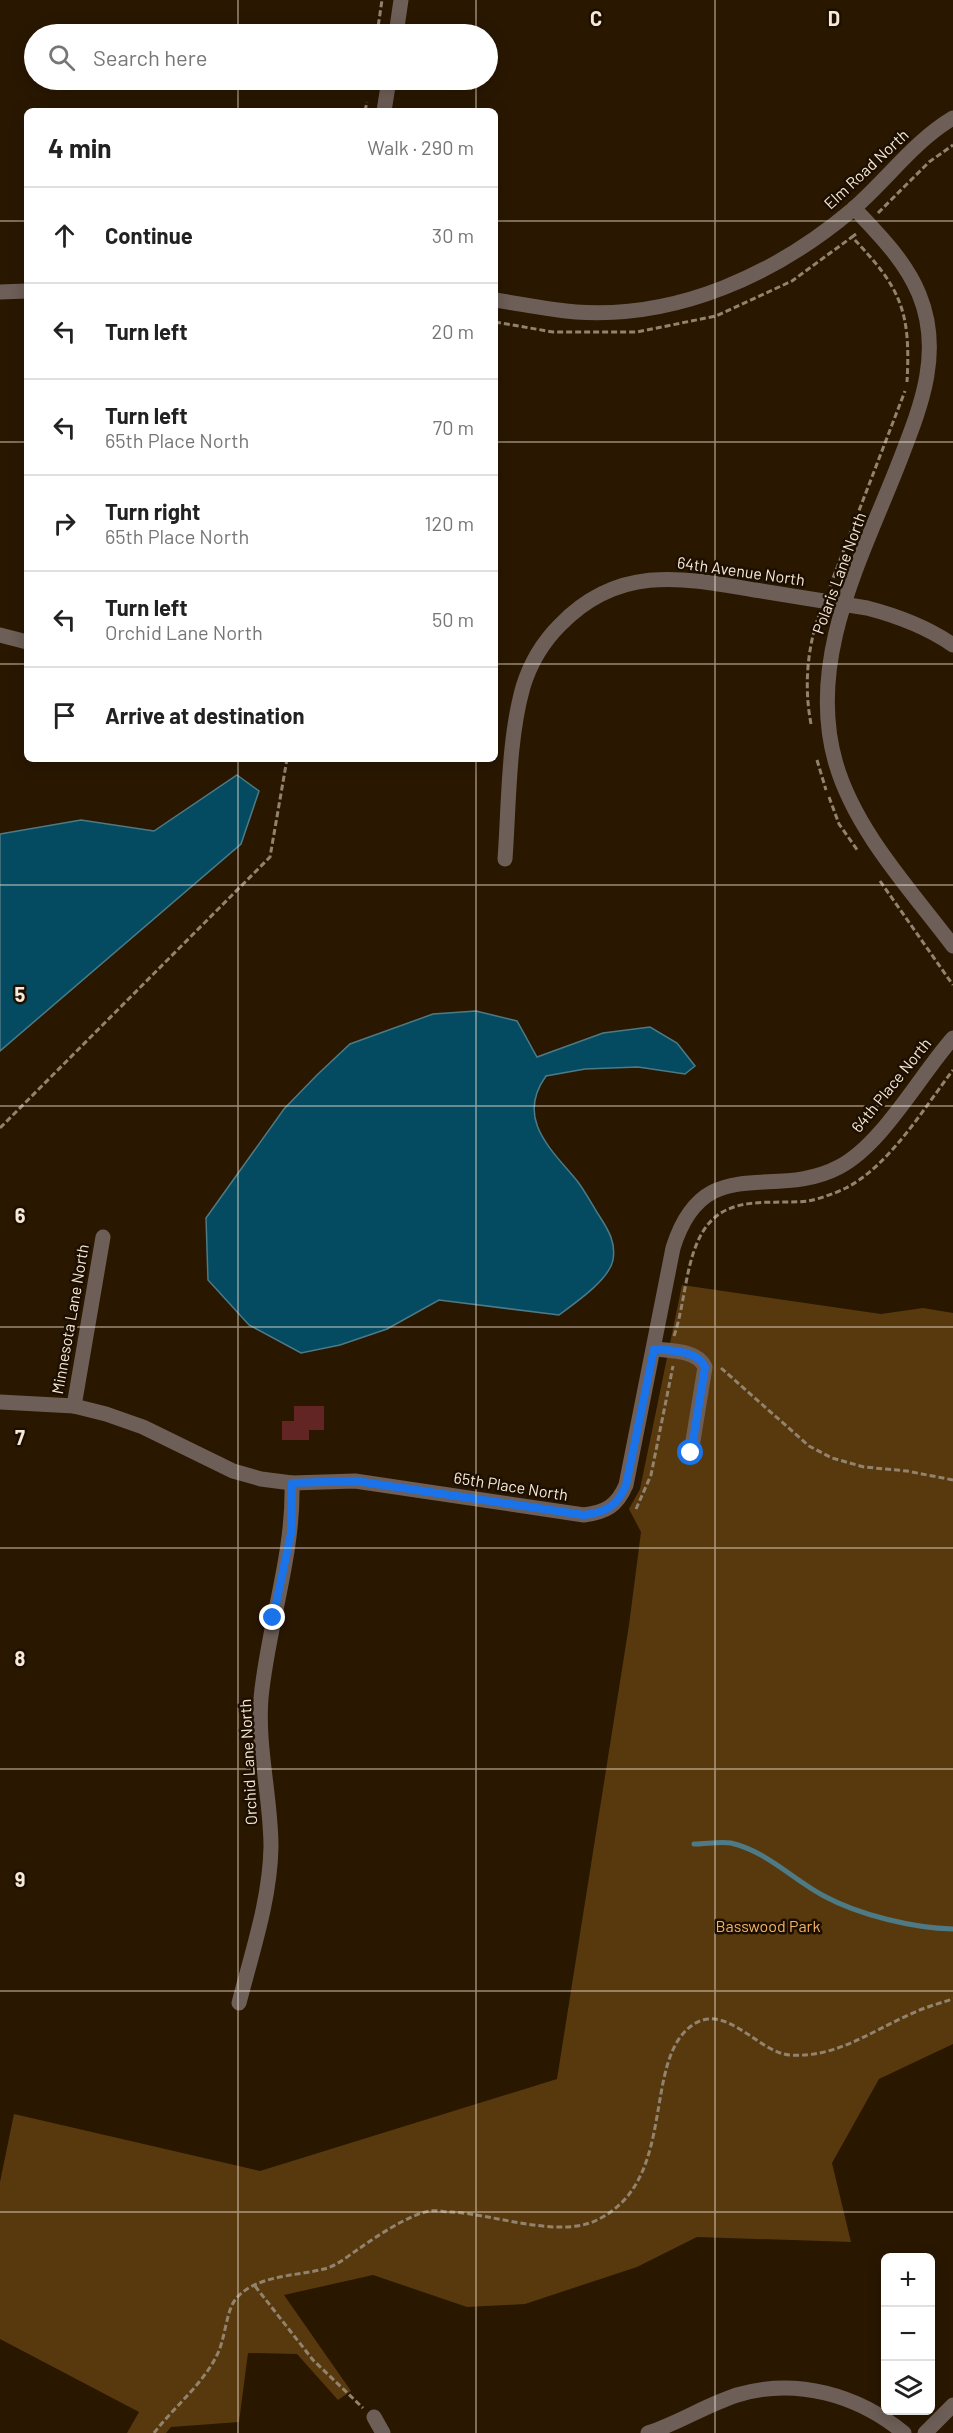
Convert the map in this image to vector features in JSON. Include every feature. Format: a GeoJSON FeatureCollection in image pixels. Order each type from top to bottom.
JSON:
{"type":"FeatureCollection","features":[{"type":"Feature","properties":{"kind":"street"},"geometry":{"type":"LineString","coordinates":[[397,24],[401,0]]}},
{"type":"Feature","properties":{"kind":"street"},"geometry":{"type":"LineString","coordinates":[[384,108],[387,90]]}},
{"type":"Feature","properties":{"kind":"street","name":"Elm Road North"},"geometry":{"type":"LineString","coordinates":[[498,300],[577,312],[627,310],[677,302],[726,287],[771,267],[814,240],[854,208],[918,143],[953,118]]}},
{"type":"Feature","properties":{"kind":"street","name":"Polaris Lane North"},"geometry":{"type":"LineString","coordinates":[[854,208],[885,240],[911,277],[926,318],[930,362],[920,409],[844,604],[833,640],[827,681],[828,723],[836,764],[851,801],[873,838],[953,946]]}},
{"type":"Feature","properties":{"kind":"street"},"geometry":{"type":"LineString","coordinates":[[0,292],[24,291]]}},
{"type":"Feature","properties":{"kind":"street","name":"64th Avenue North"},"geometry":{"type":"LineString","coordinates":[[505,859],[516,717],[523,687],[534,657],[553,632],[575,609],[601,594],[630,582],[658,578],[685,578],[892,614],[935,632],[953,645]]}},
{"type":"Feature","properties":{"kind":"street"},"geometry":{"type":"LineString","coordinates":[[0,634],[24,641]]}},
{"type":"Feature","properties":{"kind":"street","name":"64th Place North"},"geometry":{"type":"LineString","coordinates":[[791,1179],[816,1177],[840,1167],[860,1153],[953,1038]]}},
{"type":"Feature","properties":{"kind":"street","name":"65th Place North"},"geometry":{"type":"LineString","coordinates":[[0,1402],[74,1406],[143,1427],[233,1471],[261,1479],[292,1483],[356,1481],[584,1515],[598,1514],[611,1508],[620,1498],[626,1485],[674,1248],[687,1216],[707,1194],[729,1185],[791,1179]]}},
{"type":"Feature","properties":{"kind":"street","name":"Minnesota Lane North"},"geometry":{"type":"LineString","coordinates":[[74,1406],[103,1237]]}},
{"type":"Feature","properties":{"kind":"street"},"geometry":{"type":"LineString","coordinates":[[654,1349],[677,1342],[701,1359],[705,1367],[691,1453]]}},
{"type":"Feature","properties":{"kind":"street","name":"Orchid Lane North"},"geometry":{"type":"LineString","coordinates":[[239,2003],[264,1907],[270,1867],[270,1826],[261,1701],[273,1618],[291,1533],[292,1483]]}},
{"type":"Feature","properties":{"kind":"street"},"geometry":{"type":"LineString","coordinates":[[648,2433],[738,2395],[774,2389],[808,2389],[847,2399],[882,2415],[904,2433]]}},
{"type":"Feature","properties":{"kind":"street"},"geometry":{"type":"LineString","coordinates":[[925,2433],[953,2405]]}},
{"type":"Feature","properties":{"kind":"street"},"geometry":{"type":"LineString","coordinates":[[374,2417],[383,2433]]}},
{"type":"Feature","properties":{"kind":"path"},"geometry":{"type":"LineString","coordinates":[[378,24],[382,0]]}},
{"type":"Feature","properties":{"kind":"path"},"geometry":{"type":"LineString","coordinates":[[0,1128],[270,857],[286,762]]}},
{"type":"Feature","properties":{"kind":"path"},"geometry":{"type":"LineString","coordinates":[[636,1509],[651,1475],[692,1255],[706,1226],[730,1208],[759,1201],[809,1201],[846,1188],[876,1167],[953,1070]]}},
{"type":"Feature","properties":{"kind":"path"},"geometry":{"type":"LineString","coordinates":[[718,1360],[721,1370],[809,1446],[832,1458],[864,1467],[907,1471],[953,1480]]}},
{"type":"Feature","properties":{"kind":"path"},"geometry":{"type":"LineString","coordinates":[[154,2433],[217,2356],[234,2301],[255,2286],[327,2269],[375,2237],[429,2211],[569,2228],[594,2222],[613,2212],[634,2186],[646,2162],[655,2136],[669,2055],[679,2037],[696,2022],[719,2020],[738,2027],[761,2044],[786,2055],[822,2054],[849,2045],[913,2013],[953,1999]]}},
{"type":"Feature","properties":{"kind":"path"},"geometry":{"type":"LineString","coordinates":[[255,2286],[313,2360],[374,2417]]}},
{"type":"Feature","properties":{"kind":"green space","name":"Basswood Park"},"geometry":{"type":"Polygon","coordinates":[[[682,1285],[881,1314],[923,1308],[953,1313],[953,2044],[879,2079],[832,2163],[851,2242],[697,2237],[637,2267],[525,2304],[467,2307],[373,2275],[284,2295],[351,2391],[338,2400],[297,2354],[248,2353],[239,2422],[171,2427],[166,2433],[127,2433],[139,2412],[0,2339],[0,2182],[14,2114],[260,2171],[557,2079],[629,1625],[641,1532],[629,1509],[640,1489],[682,1285]]]}},
{"type":"Feature","properties":{"kind":"water"},"geometry":{"type":"Polygon","coordinates":[[[237,775],[259,791],[241,844],[0,1051],[0,834],[81,820],[154,831],[237,775]]]}},
{"type":"Feature","properties":{"kind":"water"},"geometry":{"type":"Polygon","coordinates":[[[476,1011],[517,1021],[537,1057],[603,1033],[650,1027],[677,1043],[695,1066],[685,1074],[638,1067],[585,1069],[546,1076],[537,1092],[534,1106],[535,1120],[540,1133],[581,1186],[611,1237],[614,1248],[613,1260],[605,1275],[559,1315],[439,1300],[387,1329],[340,1345],[301,1353],[249,1325],[208,1280],[206,1218],[284,1109],[350,1044],[433,1014],[476,1011]]]}},
{"type":"Feature","properties":{"kind":"building"},"geometry":{"type":"Polygon","coordinates":[[[294,1406],[324,1406],[324,1430],[309,1430],[309,1440],[282,1440],[282,1421],[294,1421],[294,1406]]]}},
{"type":"Feature","properties":{"kind":"waterway"},"geometry":{"type":"LineString","coordinates":[[694,1844],[727,1842],[744,1847],[768,1859],[824,1896],[853,1909],[904,1923],[953,1929]]}},
{"type":"Feature","properties":{"kind":"route"},"geometry":{"type":"LineString","coordinates":[[273,1618],[285,1571],[291,1533],[292,1483],[356,1481],[584,1515],[598,1514],[611,1508],[620,1498],[626,1485],[654,1349],[693,1355],[701,1359],[705,1367],[691,1453]]}}]}
